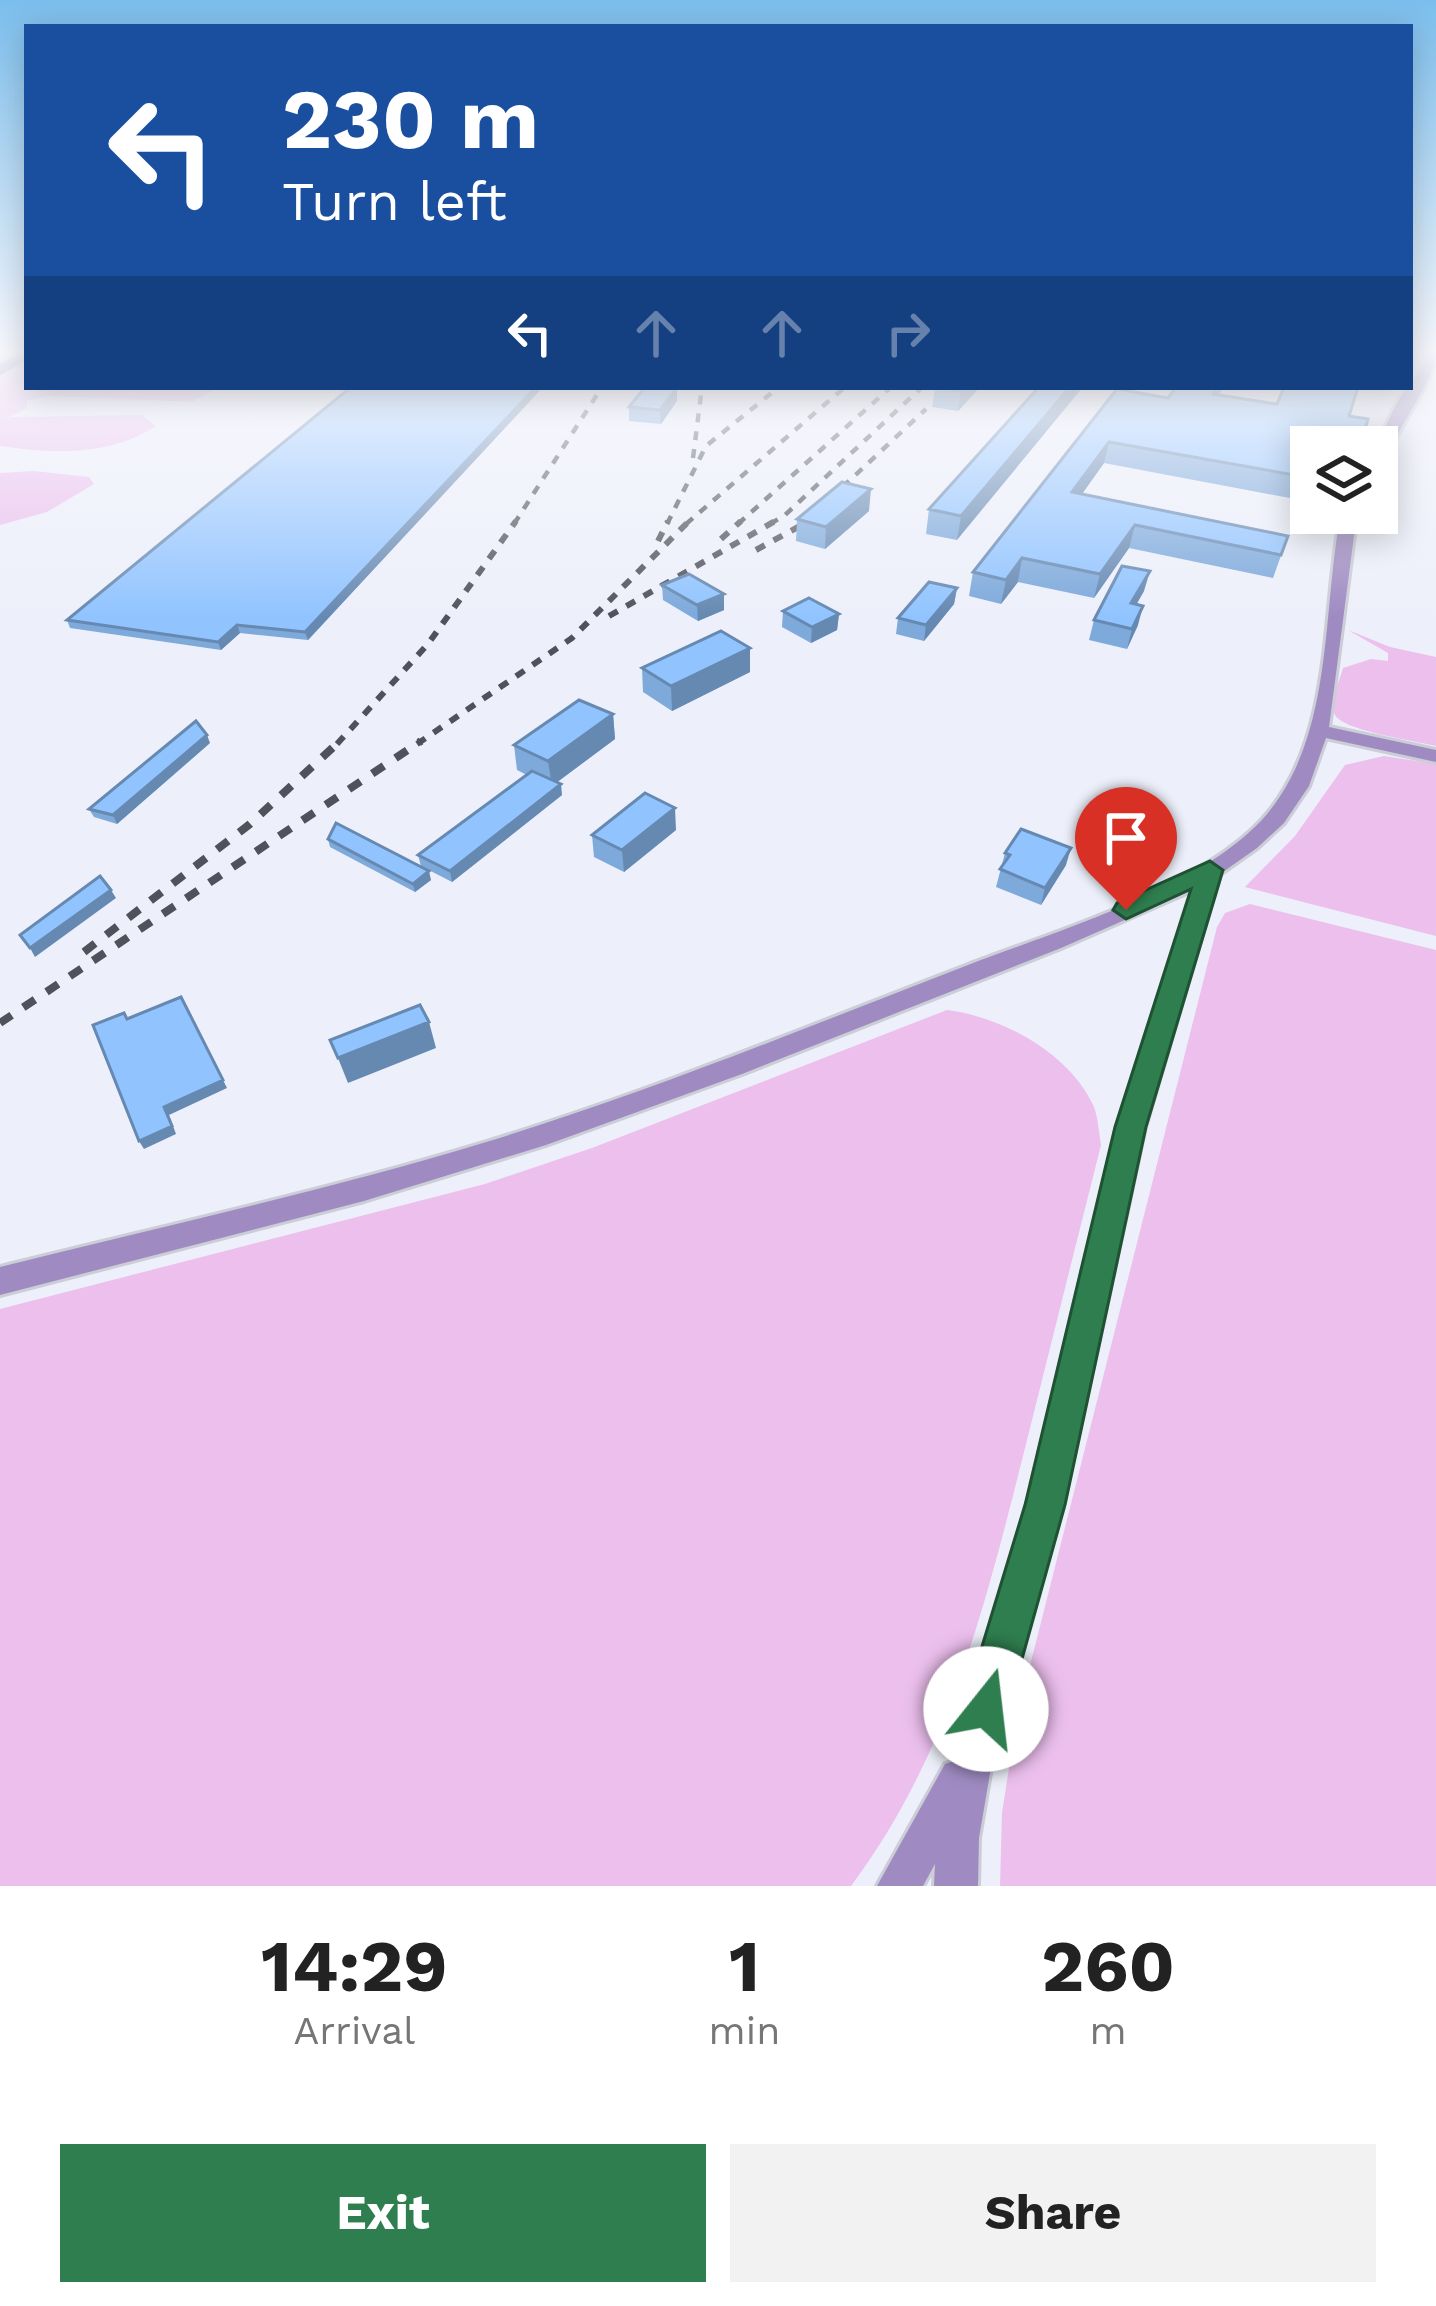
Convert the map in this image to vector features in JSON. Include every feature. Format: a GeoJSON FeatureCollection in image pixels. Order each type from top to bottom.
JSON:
{"type":"FeatureCollection","features":[{"type":"Feature","properties":{"kind":"street"},"geometry":{"type":"LineString","coordinates":[[0,1281],[480,1156],[579,1123],[1053,942],[1210,870],[1277,817],[1320,731],[1346,534]]}},
{"type":"Feature","properties":{"kind":"street"},"geometry":{"type":"LineString","coordinates":[[1320,731],[1436,756]]}},
{"type":"Feature","properties":{"kind":"street"},"geometry":{"type":"LineString","coordinates":[[956,1886],[958,1838],[974,1750],[1045,1505],[1130,1127],[1210,870]]}},
{"type":"Feature","properties":{"kind":"street"},"geometry":{"type":"LineString","coordinates":[[898,1886],[943,1814],[974,1750]]}},
{"type":"Feature","properties":{"kind":"shaded area"},"geometry":{"type":"Polygon","coordinates":[[[0,441],[125,441],[81,450],[0,446],[0,441]]]}},
{"type":"Feature","properties":{"kind":"shaded area"},"geometry":{"type":"Polygon","coordinates":[[[0,473],[89,477],[94,484],[47,512],[0,525],[0,473]]]}},
{"type":"Feature","properties":{"kind":"shaded area"},"geometry":{"type":"Polygon","coordinates":[[[1348,630],[1390,647],[1436,657],[1436,746],[1366,731],[1335,715],[1334,698],[1343,668],[1371,659],[1388,661],[1388,653],[1348,630]]]}},
{"type":"Feature","properties":{"kind":"shaded area"},"geometry":{"type":"Polygon","coordinates":[[[1384,756],[1436,764],[1436,936],[1245,887],[1295,836],[1345,765],[1384,756]]]}},
{"type":"Feature","properties":{"kind":"shaded area"},"geometry":{"type":"Polygon","coordinates":[[[1250,904],[1436,950],[1436,1886],[1000,1886],[1002,1813],[1017,1717],[1217,927],[1225,913],[1250,904]]]}},
{"type":"Feature","properties":{"kind":"shaded area"},"geometry":{"type":"Polygon","coordinates":[[[947,1010],[990,1021],[1051,1054],[1069,1070],[1094,1107],[1101,1145],[1008,1513],[959,1680],[913,1786],[851,1886],[0,1886],[0,1309],[485,1184],[592,1148],[947,1010]]]}},
{"type":"Feature","properties":{"kind":"building"},"geometry":{"type":"Polygon","coordinates":[[[285,441],[485,441],[305,632],[237,625],[218,642],[67,620],[285,441]]]}},
{"type":"Feature","properties":{"kind":"building"},"geometry":{"type":"Polygon","coordinates":[[[990,441],[1024,441],[961,516],[929,509],[990,441]]]}},
{"type":"Feature","properties":{"kind":"building"},"geometry":{"type":"Polygon","coordinates":[[[1076,441],[1290,441],[1290,474],[1109,442],[1072,492],[1288,536],[1281,555],[1135,525],[1100,574],[1022,558],[1006,580],[973,572],[1076,441]]]}},
{"type":"Feature","properties":{"kind":"building"},"geometry":{"type":"Polygon","coordinates":[[[842,482],[871,489],[826,527],[797,519],[842,482]]]}},
{"type":"Feature","properties":{"kind":"building"},"geometry":{"type":"Polygon","coordinates":[[[1122,566],[1150,571],[1131,603],[1143,606],[1132,629],[1094,620],[1122,566]]]}},
{"type":"Feature","properties":{"kind":"building"},"geometry":{"type":"Polygon","coordinates":[[[689,574],[724,594],[697,605],[662,585],[689,574]]]}},
{"type":"Feature","properties":{"kind":"building"},"geometry":{"type":"Polygon","coordinates":[[[929,582],[957,588],[926,625],[898,618],[929,582]]]}},
{"type":"Feature","properties":{"kind":"building"},"geometry":{"type":"Polygon","coordinates":[[[809,598],[839,614],[812,627],[783,611],[809,598]]]}},
{"type":"Feature","properties":{"kind":"building"},"geometry":{"type":"Polygon","coordinates":[[[721,631],[750,648],[671,686],[642,668],[721,631]]]}},
{"type":"Feature","properties":{"kind":"building"},"geometry":{"type":"Polygon","coordinates":[[[579,700],[613,714],[548,761],[514,745],[579,700]]]}},
{"type":"Feature","properties":{"kind":"building"},"geometry":{"type":"Polygon","coordinates":[[[196,721],[207,735],[113,815],[89,809],[196,721]]]}},
{"type":"Feature","properties":{"kind":"building"},"geometry":{"type":"Polygon","coordinates":[[[532,771],[561,784],[450,871],[418,855],[532,771]]]}},
{"type":"Feature","properties":{"kind":"building"},"geometry":{"type":"Polygon","coordinates":[[[645,793],[675,808],[622,850],[592,835],[645,793]]]}},
{"type":"Feature","properties":{"kind":"building"},"geometry":{"type":"Polygon","coordinates":[[[336,823],[429,871],[413,884],[328,839],[336,823]]]}},
{"type":"Feature","properties":{"kind":"building"},"geometry":{"type":"Polygon","coordinates":[[[1021,829],[1071,848],[1045,888],[1000,869],[1021,829]]]}},
{"type":"Feature","properties":{"kind":"building"},"geometry":{"type":"Polygon","coordinates":[[[100,876],[111,890],[30,948],[20,935],[100,876]]]}},
{"type":"Feature","properties":{"kind":"building"},"geometry":{"type":"Polygon","coordinates":[[[181,997],[223,1080],[164,1107],[172,1126],[139,1141],[93,1025],[124,1013],[127,1019],[181,997]]]}},
{"type":"Feature","properties":{"kind":"building"},"geometry":{"type":"Polygon","coordinates":[[[420,1005],[429,1022],[338,1058],[330,1040],[420,1005]]]}},
{"type":"Feature","properties":{"kind":"railway"},"geometry":{"type":"LineString","coordinates":[[515,522],[567,441]]}},
{"type":"Feature","properties":{"kind":"railway"},"geometry":{"type":"LineString","coordinates":[[693,458],[695,441]]}},
{"type":"Feature","properties":{"kind":"railway"},"geometry":{"type":"LineString","coordinates":[[667,524],[712,441]]}},
{"type":"Feature","properties":{"kind":"railway"},"geometry":{"type":"LineString","coordinates":[[686,524],[782,441]]}},
{"type":"Feature","properties":{"kind":"railway"},"geometry":{"type":"LineString","coordinates":[[738,524],[831,441]]}},
{"type":"Feature","properties":{"kind":"railway"},"geometry":{"type":"LineString","coordinates":[[775,521],[864,441]]}},
{"type":"Feature","properties":{"kind":"railway"},"geometry":{"type":"LineString","coordinates":[[803,524],[892,441]]}},
{"type":"Feature","properties":{"kind":"railway"},"geometry":{"type":"LineString","coordinates":[[658,541],[668,521]]}},
{"type":"Feature","properties":{"kind":"railway"},"geometry":{"type":"LineString","coordinates":[[686,524],[689,521]]}},
{"type":"Feature","properties":{"kind":"railway"},"geometry":{"type":"LineString","coordinates":[[721,539],[741,521]]}},
{"type":"Feature","properties":{"kind":"railway"},"geometry":{"type":"LineString","coordinates":[[609,616],[775,521]]}},
{"type":"Feature","properties":{"kind":"railway"},"geometry":{"type":"LineString","coordinates":[[770,524],[775,521]]}},
{"type":"Feature","properties":{"kind":"railway"},"geometry":{"type":"LineString","coordinates":[[756,550],[809,521]]}},
{"type":"Feature","properties":{"kind":"railway"},"geometry":{"type":"LineString","coordinates":[[338,743],[428,644],[515,522]]}},
{"type":"Feature","properties":{"kind":"railway"},"geometry":{"type":"LineString","coordinates":[[417,744],[572,638],[686,524]]}},
{"type":"Feature","properties":{"kind":"railway"},"geometry":{"type":"LineString","coordinates":[[0,1023],[421,741]]}},
{"type":"Feature","properties":{"kind":"railway"},"geometry":{"type":"LineString","coordinates":[[84,952],[250,824],[338,743]]}},
{"type":"Feature","properties":{"kind":"route"},"geometry":{"type":"LineString","coordinates":[[986,1709],[1045,1505],[1130,1127],[1210,870],[1126,910]]}}]}
